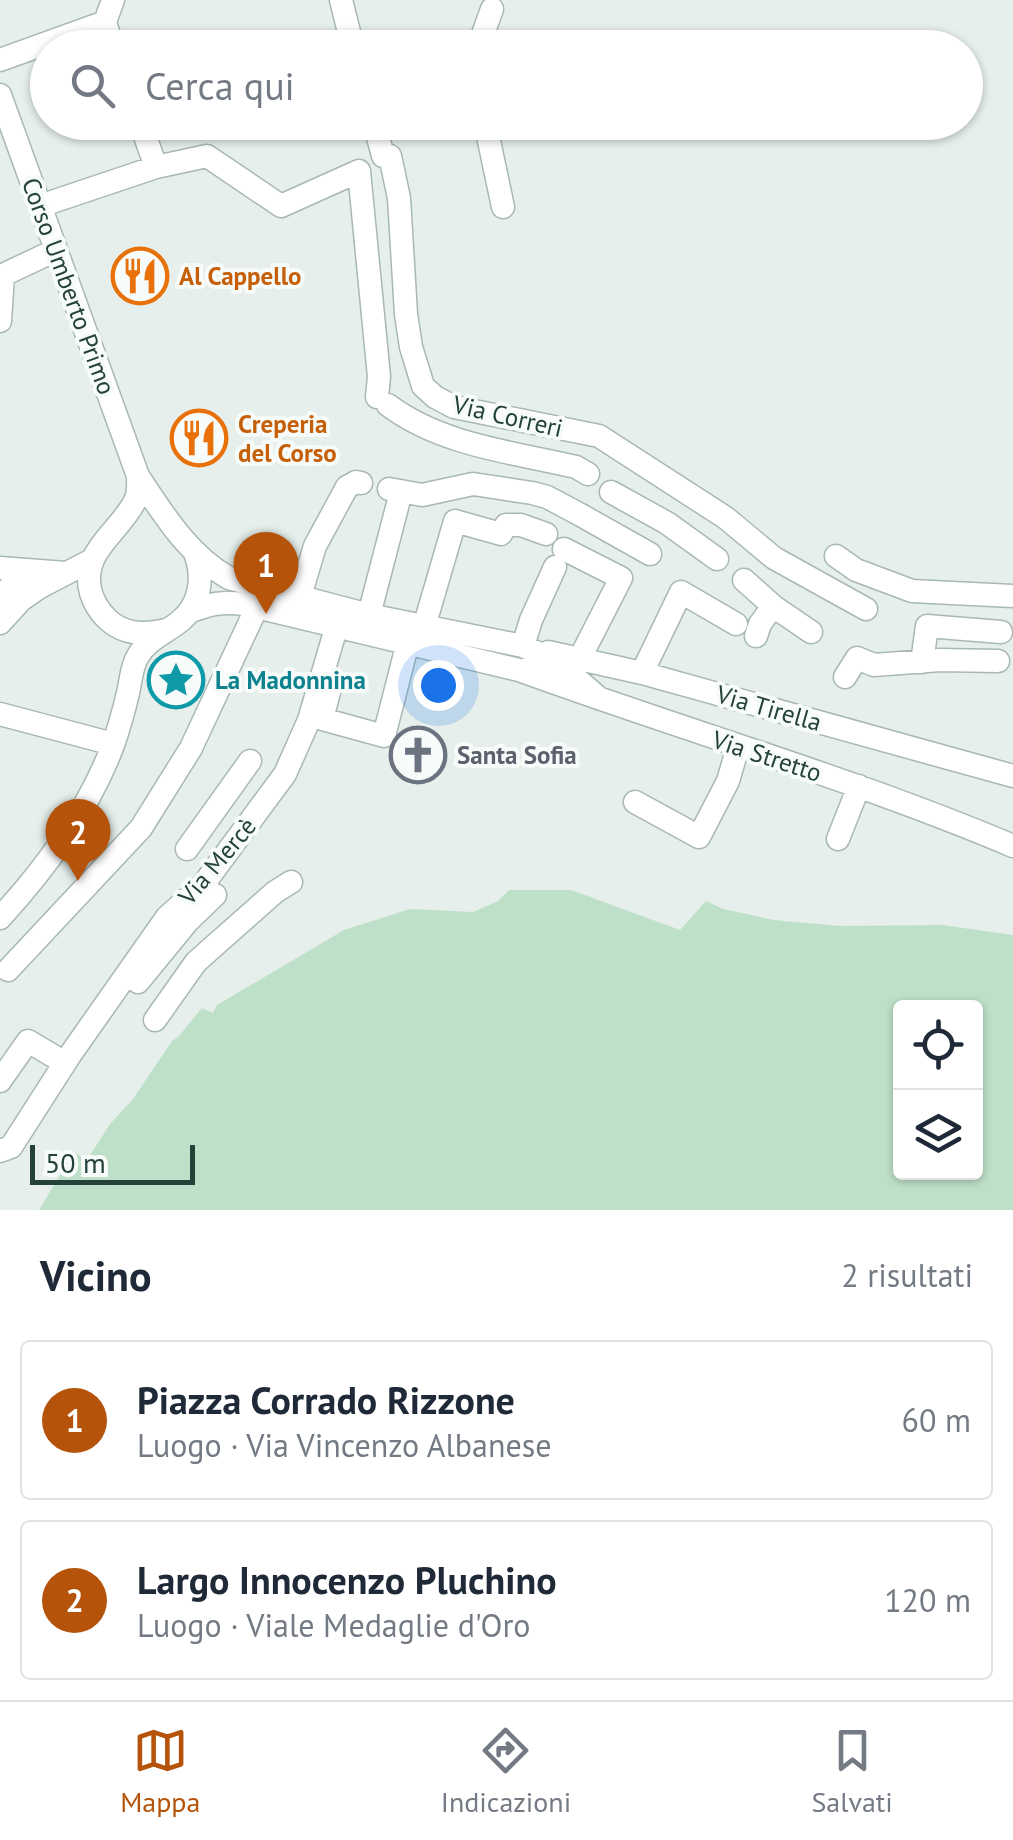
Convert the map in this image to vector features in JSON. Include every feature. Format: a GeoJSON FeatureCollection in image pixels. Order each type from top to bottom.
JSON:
{"type":"FeatureCollection","features":[{"type":"Feature","properties":{"kind":"street"},"geometry":{"type":"LineString","coordinates":[[107,30],[104,22],[113,0]]}},
{"type":"Feature","properties":{"kind":"street"},"geometry":{"type":"LineString","coordinates":[[341,0],[348,30]]}},
{"type":"Feature","properties":{"kind":"street"},"geometry":{"type":"LineString","coordinates":[[485,30],[492,10]]}},
{"type":"Feature","properties":{"kind":"street"},"geometry":{"type":"LineString","coordinates":[[82,30],[104,22]]}},
{"type":"Feature","properties":{"kind":"street"},"geometry":{"type":"LineString","coordinates":[[0,60],[30,49]]}},
{"type":"Feature","properties":{"kind":"street","name":"Corso Umberto Primo"},"geometry":{"type":"LineString","coordinates":[[1,101],[138,476],[189,545]]}},
{"type":"Feature","properties":{"kind":"street"},"geometry":{"type":"LineString","coordinates":[[150,140],[165,166]]}},
{"type":"Feature","properties":{"kind":"street","name":"Via Correri"},"geometry":{"type":"LineString","coordinates":[[379,140],[383,156],[390,156],[398,198],[411,348],[423,386],[435,398],[454,407],[599,436],[726,518],[774,558],[866,609]]}},
{"type":"Feature","properties":{"kind":"street"},"geometry":{"type":"LineString","coordinates":[[489,140],[502,208]]}},
{"type":"Feature","properties":{"kind":"street"},"geometry":{"type":"LineString","coordinates":[[40,206],[206,156],[281,206],[360,171],[383,401],[438,434],[576,466],[588,474]]}},
{"type":"Feature","properties":{"kind":"street"},"geometry":{"type":"LineString","coordinates":[[0,321],[3,275],[56,250]]}},
{"type":"Feature","properties":{"kind":"street"},"geometry":{"type":"LineString","coordinates":[[559,416],[598,424],[656,461],[651,469]]}},
{"type":"Feature","properties":{"kind":"street"},"geometry":{"type":"LineString","coordinates":[[138,476],[135,501],[92,560],[90,588],[102,614],[112,624],[138,634],[166,630]]}},
{"type":"Feature","properties":{"kind":"street"},"geometry":{"type":"LineString","coordinates":[[303,588],[315,546],[346,488],[358,482]]}},
{"type":"Feature","properties":{"kind":"street"},"geometry":{"type":"LineString","coordinates":[[372,605],[395,491],[422,495],[473,484],[532,493],[580,514],[650,554]]}},
{"type":"Feature","properties":{"kind":"street"},"geometry":{"type":"LineString","coordinates":[[611,492],[667,523],[717,559]]}},
{"type":"Feature","properties":{"kind":"street"},"geometry":{"type":"LineString","coordinates":[[337,626],[331,650],[335,664],[322,719],[384,736],[455,520],[501,534],[506,525],[522,525],[555,550],[621,578],[569,660],[544,671],[519,670]]}},
{"type":"Feature","properties":{"kind":"street"},"geometry":{"type":"LineString","coordinates":[[110,535],[124,527],[156,523],[171,528],[212,568],[229,578],[303,588],[372,605],[421,626]]}},
{"type":"Feature","properties":{"kind":"street"},"geometry":{"type":"LineString","coordinates":[[0,918],[76,819],[113,744],[138,654],[179,622],[196,601],[201,576],[189,545]]}},
{"type":"Feature","properties":{"kind":"street"},"geometry":{"type":"LineString","coordinates":[[523,646],[555,550]]}},
{"type":"Feature","properties":{"kind":"street"},"geometry":{"type":"LineString","coordinates":[[836,556],[856,570],[912,591],[1013,596]]}},
{"type":"Feature","properties":{"kind":"street"},"geometry":{"type":"LineString","coordinates":[[11,599],[92,560]]}},
{"type":"Feature","properties":{"kind":"street"},"geometry":{"type":"LineString","coordinates":[[0,568],[67,573]]}},
{"type":"Feature","properties":{"kind":"street"},"geometry":{"type":"LineString","coordinates":[[0,623],[24,570]]}},
{"type":"Feature","properties":{"kind":"street"},"geometry":{"type":"LineString","coordinates":[[744,580],[811,632]]}},
{"type":"Feature","properties":{"kind":"street"},"geometry":{"type":"LineString","coordinates":[[642,673],[681,592],[746,630],[760,624],[773,606]]}},
{"type":"Feature","properties":{"kind":"street"},"geometry":{"type":"LineString","coordinates":[[189,612],[225,601],[337,626],[421,626]]}},
{"type":"Feature","properties":{"kind":"street"},"geometry":{"type":"LineString","coordinates":[[4,975],[142,828],[202,748],[256,607]]}},
{"type":"Feature","properties":{"kind":"street","name":"Via Tirella"},"geometry":{"type":"LineString","coordinates":[[421,626],[642,673],[1006,772]]}},
{"type":"Feature","properties":{"kind":"street","name":"Via Stretto"},"geometry":{"type":"LineString","coordinates":[[421,626],[519,670],[860,786],[1013,846]]}},
{"type":"Feature","properties":{"kind":"street"},"geometry":{"type":"LineString","coordinates":[[922,662],[927,626],[1001,632]]}},
{"type":"Feature","properties":{"kind":"street","name":"Via Mercè"},"geometry":{"type":"LineString","coordinates":[[0,1151],[11,1148],[167,917],[203,884],[285,774],[331,650]]}},
{"type":"Feature","properties":{"kind":"street"},"geometry":{"type":"LineString","coordinates":[[845,676],[857,658],[874,665],[998,661]]}},
{"type":"Feature","properties":{"kind":"street"},"geometry":{"type":"LineString","coordinates":[[569,660],[600,700]]}},
{"type":"Feature","properties":{"kind":"street"},"geometry":{"type":"LineString","coordinates":[[0,714],[113,744]]}},
{"type":"Feature","properties":{"kind":"street"},"geometry":{"type":"LineString","coordinates":[[635,802],[699,837],[728,782],[738,747]]}},
{"type":"Feature","properties":{"kind":"street"},"geometry":{"type":"LineString","coordinates":[[187,850],[250,762]]}},
{"type":"Feature","properties":{"kind":"street"},"geometry":{"type":"LineString","coordinates":[[838,839],[860,786]]}},
{"type":"Feature","properties":{"kind":"street"},"geometry":{"type":"LineString","coordinates":[[155,1020],[196,962],[291,882]]}},
{"type":"Feature","properties":{"kind":"street"},"geometry":{"type":"LineString","coordinates":[[138,982],[188,921],[216,895]]}},
{"type":"Feature","properties":{"kind":"street"},"geometry":{"type":"LineString","coordinates":[[0,945],[8,958],[4,975]]}},
{"type":"Feature","properties":{"kind":"street"},"geometry":{"type":"LineString","coordinates":[[0,1080],[28,1042],[68,1059]]}},
{"type":"Feature","properties":{"kind":"green space"},"geometry":{"type":"Polygon","coordinates":[[[509,890],[571,890],[680,930],[706,901],[723,909],[774,920],[840,926],[942,925],[1013,935],[1013,1210],[39,1210],[74,1152],[87,1160],[172,1041],[202,1008],[213,1013],[217,1005],[344,930],[410,909],[473,912],[498,901],[509,890]]]}},
{"type":"Feature","properties":{"kind":"place","name":"Al Cappello"},"geometry":{"type":"Point","coordinates":[140,276]}},
{"type":"Feature","properties":{"kind":"place","name":"Creperia del Corso"},"geometry":{"type":"Point","coordinates":[199,438]}},
{"type":"Feature","properties":{"kind":"place","name":"Piazza Corrado Rizzone"},"geometry":{"type":"Point","coordinates":[266,614]}},
{"type":"Feature","properties":{"kind":"place","name":"La Madonnina"},"geometry":{"type":"Point","coordinates":[176,680]}},
{"type":"Feature","properties":{"kind":"place","name":"Santa Sofia"},"geometry":{"type":"Point","coordinates":[418,755]}},
{"type":"Feature","properties":{"kind":"place","name":"Largo Innocenzo Pluchino"},"geometry":{"type":"Point","coordinates":[78,881]}}]}
